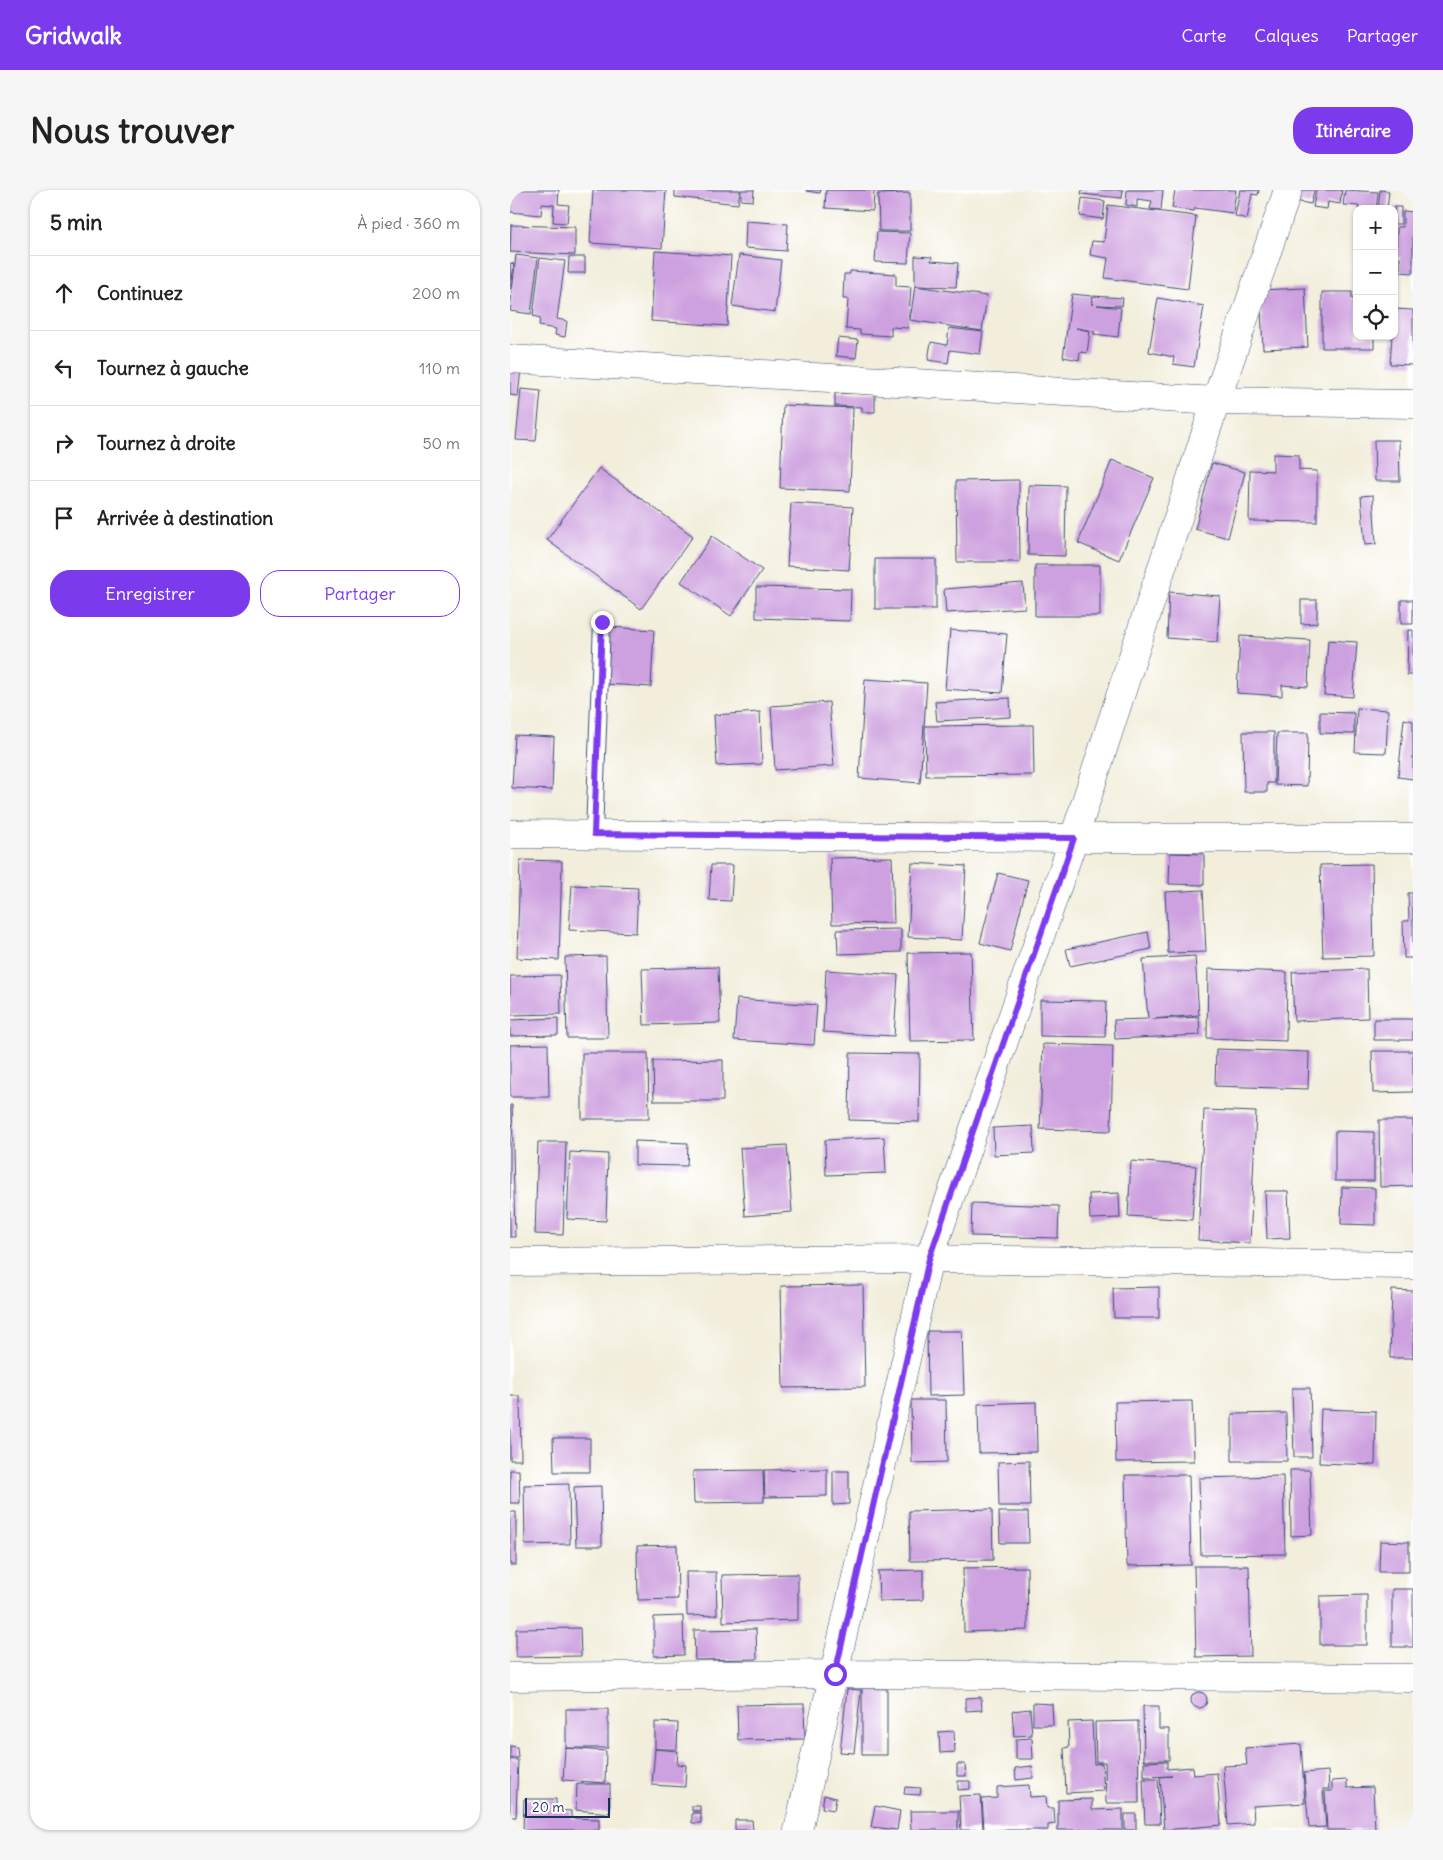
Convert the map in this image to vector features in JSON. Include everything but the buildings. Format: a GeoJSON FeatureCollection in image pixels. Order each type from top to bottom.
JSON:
{"type":"FeatureCollection","features":[{"type":"Feature","properties":{"kind":"street"},"geometry":{"type":"LineString","coordinates":[[798,1830],[929,1259],[1074,838],[1216,401],[1288,190]]}},
{"type":"Feature","properties":{"kind":"street"},"geometry":{"type":"LineString","coordinates":[[510,359],[1216,401],[1413,404]]}},
{"type":"Feature","properties":{"kind":"street"},"geometry":{"type":"LineString","coordinates":[[510,834],[1074,838],[1413,838]]}},
{"type":"Feature","properties":{"kind":"street"},"geometry":{"type":"LineString","coordinates":[[510,1262],[929,1259],[1413,1265]]}},
{"type":"Feature","properties":{"kind":"street"},"geometry":{"type":"LineString","coordinates":[[510,1677],[835,1674],[1413,1678]]}},
{"type":"Feature","properties":{"kind":"lane"},"geometry":{"type":"LineString","coordinates":[[594,834],[602,622]]}},
{"type":"Feature","properties":{"kind":"route"},"geometry":{"type":"LineString","coordinates":[[602,622],[594,834],[1074,838],[929,1259],[835,1674]]}}]}
